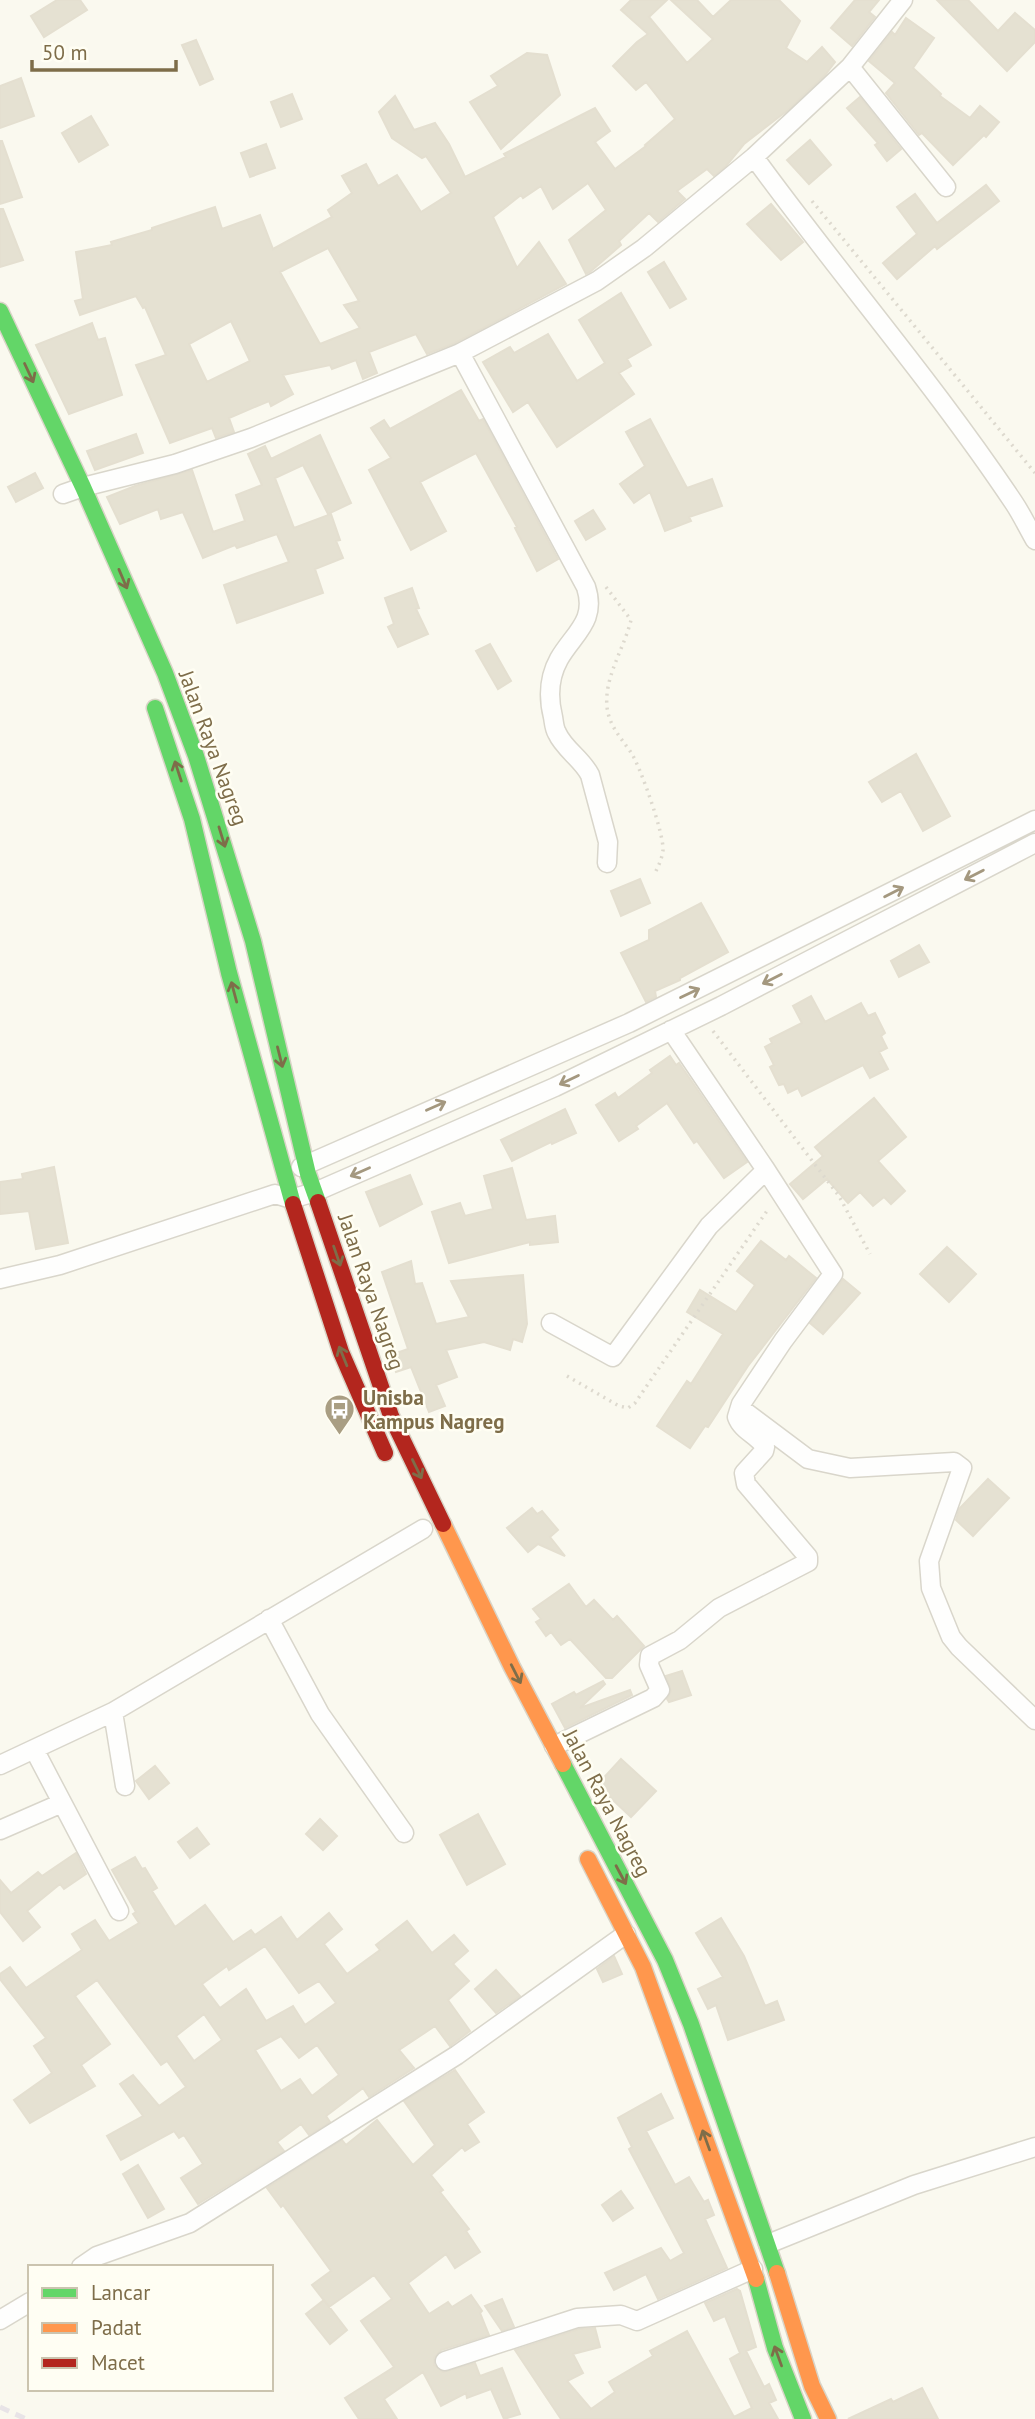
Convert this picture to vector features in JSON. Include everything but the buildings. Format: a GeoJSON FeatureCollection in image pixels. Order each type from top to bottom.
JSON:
{"type":"FeatureCollection","features":[{"type":"Feature","properties":{"kind":"highway","name":"Jalan Raya Nagreg"},"geometry":{"type":"LineString","coordinates":[[0,311],[83,487],[164,673],[196,755],[253,941],[306,1164],[391,1416],[512,1667],[665,1960],[691,2024],[768,2244],[812,2386],[828,2419]]}},
{"type":"Feature","properties":{"kind":"highway","name":"Jalan Raya Nagreg"},"geometry":{"type":"LineString","coordinates":[[149,691],[192,818],[283,1191],[341,1352],[394,1471]]}},
{"type":"Feature","properties":{"kind":"highway","name":"Jalan Raya Nagreg"},"geometry":{"type":"LineString","coordinates":[[583,1848],[643,1968],[753,2269],[775,2348],[803,2419]]}},
{"type":"Feature","properties":{"kind":"street"},"geometry":{"type":"LineString","coordinates":[[63,494],[174,464],[251,438],[460,353],[597,281],[643,248],[754,157],[850,67],[903,0]]}},
{"type":"Feature","properties":{"kind":"street"},"geometry":{"type":"LineString","coordinates":[[850,67],[946,187]]}},
{"type":"Feature","properties":{"kind":"street"},"geometry":{"type":"LineString","coordinates":[[754,157],[814,240],[914,364],[1015,504],[1035,540]]}},
{"type":"Feature","properties":{"kind":"street"},"geometry":{"type":"LineString","coordinates":[[460,353],[590,598],[586,620],[558,662],[549,693],[557,734],[585,765],[590,775],[608,842],[607,863]]}},
{"type":"Feature","properties":{"kind":"street"},"geometry":{"type":"LineString","coordinates":[[283,1191],[306,1164],[629,1023],[1035,820]]}},
{"type":"Feature","properties":{"kind":"street"},"geometry":{"type":"LineString","coordinates":[[0,1279],[60,1265],[283,1191],[315,1192],[550,1090],[1035,843]]}},
{"type":"Feature","properties":{"kind":"street"},"geometry":{"type":"LineString","coordinates":[[629,1023],[638,1046]]}},
{"type":"Feature","properties":{"kind":"street"},"geometry":{"type":"LineString","coordinates":[[554,1746],[653,1698],[660,1690],[648,1661],[653,1653],[680,1640],[719,1608],[808,1562],[808,1557],[744,1481],[746,1469],[765,1447],[741,1426],[737,1417],[783,1341],[833,1274],[671,1030]]}},
{"type":"Feature","properties":{"kind":"street"},"geometry":{"type":"LineString","coordinates":[[551,1323],[613,1357],[709,1226],[766,1170]]}},
{"type":"Feature","properties":{"kind":"street"},"geometry":{"type":"LineString","coordinates":[[740,1408],[808,1459],[850,1468],[954,1462],[962,1468],[929,1561],[931,1588],[951,1637],[1035,1720]]}},
{"type":"Feature","properties":{"kind":"street"},"geometry":{"type":"LineString","coordinates":[[0,1765],[35,1751],[113,1712],[423,1529]]}},
{"type":"Feature","properties":{"kind":"street"},"geometry":{"type":"LineString","coordinates":[[269,1619],[320,1714],[404,1833]]}},
{"type":"Feature","properties":{"kind":"street"},"geometry":{"type":"LineString","coordinates":[[113,1712],[125,1786]]}},
{"type":"Feature","properties":{"kind":"street"},"geometry":{"type":"LineString","coordinates":[[35,1751],[119,1911]]}},
{"type":"Feature","properties":{"kind":"street"},"geometry":{"type":"LineString","coordinates":[[0,1830],[62,1803]]}},
{"type":"Feature","properties":{"kind":"street"},"geometry":{"type":"LineString","coordinates":[[84,2265],[97,2256],[190,2223],[457,2055],[626,1934]]}},
{"type":"Feature","properties":{"kind":"street"},"geometry":{"type":"LineString","coordinates":[[768,2244],[914,2185],[1035,2147]]}},
{"type":"Feature","properties":{"kind":"street"},"geometry":{"type":"LineString","coordinates":[[445,2361],[577,2318],[621,2315],[637,2321],[753,2269]]}},
{"type":"Feature","properties":{"kind":"street"},"geometry":{"type":"LineString","coordinates":[[0,2320],[28,2303]]}},
{"type":"Feature","properties":{"kind":"path"},"geometry":{"type":"LineString","coordinates":[[818,208],[1035,472]]}},
{"type":"Feature","properties":{"kind":"path"},"geometry":{"type":"LineString","coordinates":[[607,589],[631,620],[611,675],[607,706],[614,728],[636,762],[662,837],[662,858],[654,875]]}},
{"type":"Feature","properties":{"kind":"path"},"geometry":{"type":"LineString","coordinates":[[701,1015],[839,1196],[870,1254]]}},
{"type":"Feature","properties":{"kind":"path"},"geometry":{"type":"LineString","coordinates":[[567,1376],[620,1406],[628,1408],[635,1403],[780,1192]]}},
{"type":"Feature","properties":{"kind":"railway"},"geometry":{"type":"LineString","coordinates":[[0,2407],[26,2419]]}},
{"type":"Feature","properties":{"kind":"traffic: fast"},"geometry":{"type":"LineString","coordinates":[[0,311],[83,487],[165,673],[196,756],[253,941],[308,1174],[318,1202]]}},
{"type":"Feature","properties":{"kind":"traffic: fast"},"geometry":{"type":"LineString","coordinates":[[155,708],[192,819],[229,973],[293,1204]]}},
{"type":"Feature","properties":{"kind":"traffic: fast"},"geometry":{"type":"LineString","coordinates":[[563,1764],[665,1960],[691,2024],[777,2273]]}},
{"type":"Feature","properties":{"kind":"traffic: fast"},"geometry":{"type":"LineString","coordinates":[[756,2279],[775,2348],[803,2419]]}},
{"type":"Feature","properties":{"kind":"traffic: slow"},"geometry":{"type":"LineString","coordinates":[[443,1524],[512,1667],[563,1764]]}},
{"type":"Feature","properties":{"kind":"traffic: slow"},"geometry":{"type":"LineString","coordinates":[[588,1859],[643,1967],[756,2279]]}},
{"type":"Feature","properties":{"kind":"traffic: slow"},"geometry":{"type":"LineString","coordinates":[[777,2273],[812,2386],[828,2419]]}},
{"type":"Feature","properties":{"kind":"traffic: jam"},"geometry":{"type":"LineString","coordinates":[[318,1202],[391,1416],[443,1524]]}},
{"type":"Feature","properties":{"kind":"traffic: jam"},"geometry":{"type":"LineString","coordinates":[[293,1204],[341,1352],[385,1453]]}},
{"type":"Feature","properties":{"kind":"place","name":"Unisba Kampus Nagreg"},"geometry":{"type":"Point","coordinates":[340,1437]}}]}
